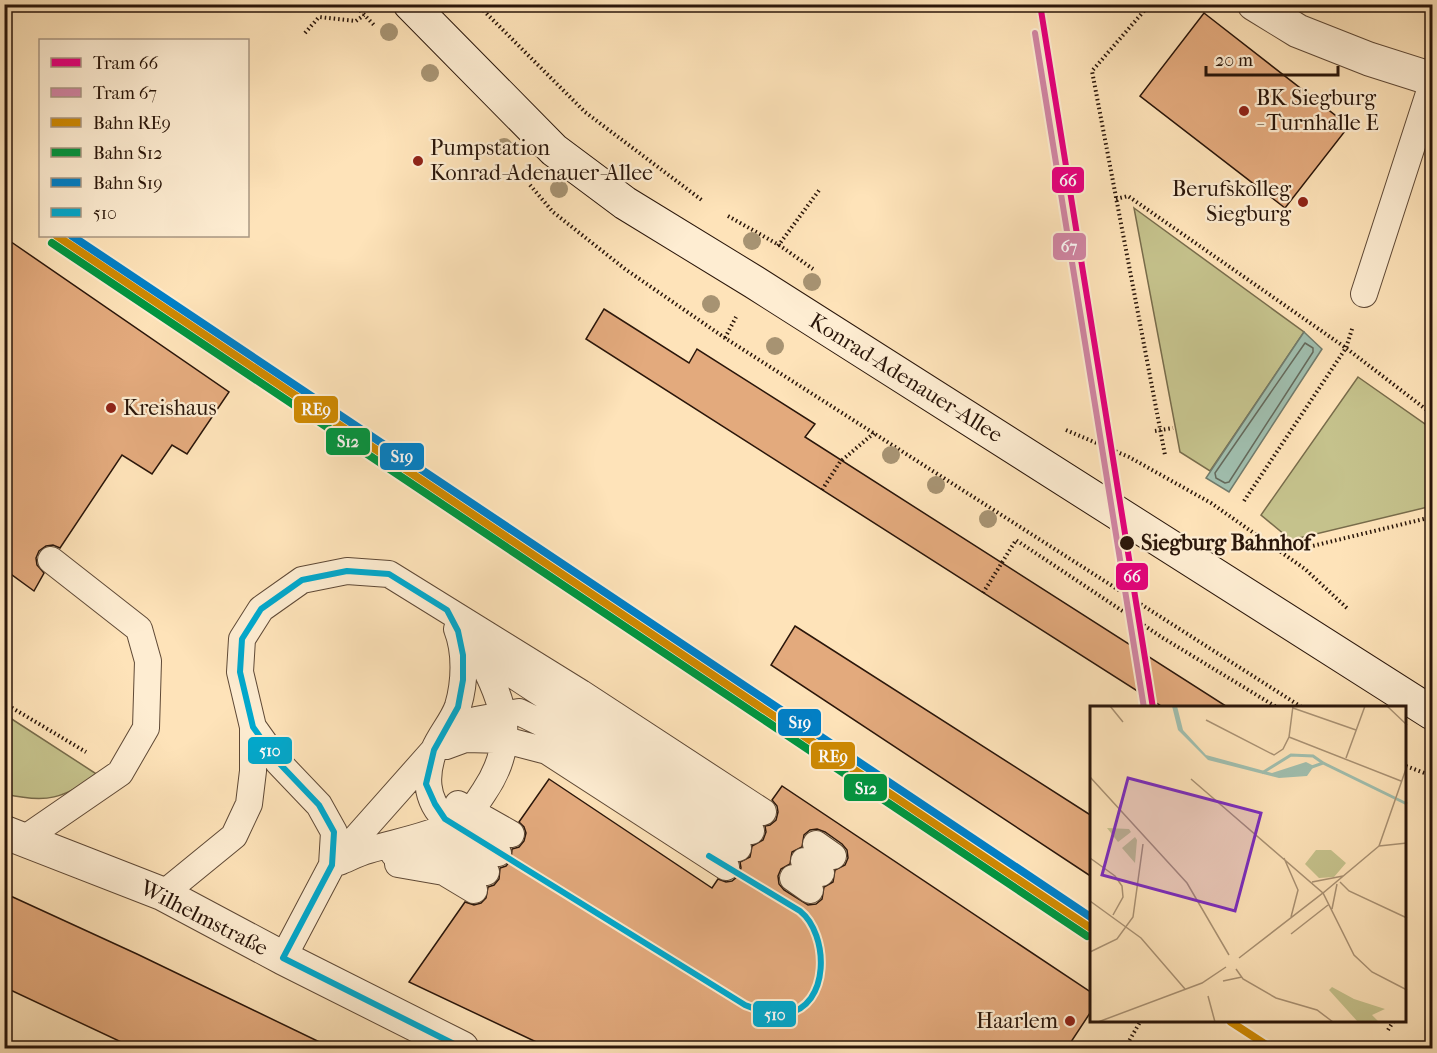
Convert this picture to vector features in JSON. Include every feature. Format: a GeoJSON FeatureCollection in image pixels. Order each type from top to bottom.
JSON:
{"type":"FeatureCollection","features":[{"type":"Feature","properties":{"kind":"main road","name":"Konrad-Adenauer-Allee"},"geometry":{"type":"LineString","coordinates":[[410,4],[554,150],[625,203],[754,282],[1432,713]]}},
{"type":"Feature","properties":{"kind":"main road"},"geometry":{"type":"LineString","coordinates":[[1254,4],[1298,31],[1369,59],[1432,79]]}},
{"type":"Feature","properties":{"kind":"main road","name":"Wilhelmstraße"},"geometry":{"type":"LineString","coordinates":[[14,835],[163,894],[283,958],[462,1048]]}},
{"type":"Feature","properties":{"kind":"lane"},"geometry":{"type":"LineString","coordinates":[[1364,294],[1432,84]]}},
{"type":"Feature","properties":{"kind":"lane"},"geometry":{"type":"LineString","coordinates":[[14,835],[120,773],[146,728],[148,661],[139,630],[51,560]]}},
{"type":"Feature","properties":{"kind":"lane"},"geometry":{"type":"LineString","coordinates":[[163,894],[234,836],[249,804],[254,771],[253,727],[240,672],[242,639],[261,609],[302,580],[347,571],[389,574],[581,693],[745,839],[546,751],[504,727],[434,750]]}},
{"type":"Feature","properties":{"kind":"lane"},"geometry":{"type":"LineString","coordinates":[[332,865],[366,850],[462,818],[489,785],[501,760],[504,727],[494,684],[474,647],[447,610]]}},
{"type":"Feature","properties":{"kind":"lane"},"geometry":{"type":"LineString","coordinates":[[283,958],[332,865],[434,750],[458,707],[463,680],[463,655],[458,631],[447,610]]}},
{"type":"Feature","properties":{"kind":"lane"},"geometry":{"type":"LineString","coordinates":[[253,727],[278,762],[320,805],[334,832],[332,865]]}},
{"type":"Feature","properties":{"kind":"lane"},"geometry":{"type":"LineString","coordinates":[[332,865],[404,864],[444,872],[492,862],[462,818],[454,801],[436,783],[434,750]]}},
{"type":"Feature","properties":{"kind":"path"},"geometry":{"type":"LineString","coordinates":[[477,4],[585,112],[706,204]]}},
{"type":"Feature","properties":{"kind":"path"},"geometry":{"type":"LineString","coordinates":[[1150,4],[1092,71],[1157,431],[1165,455]]}},
{"type":"Feature","properties":{"kind":"path"},"geometry":{"type":"LineString","coordinates":[[305,33],[319,17],[356,21],[364,15]]}},
{"type":"Feature","properties":{"kind":"path"},"geometry":{"type":"LineString","coordinates":[[526,180],[554,212],[625,269],[725,338],[1300,706]]}},
{"type":"Feature","properties":{"kind":"path"},"geometry":{"type":"LineString","coordinates":[[754,282],[820,189]]}},
{"type":"Feature","properties":{"kind":"path"},"geometry":{"type":"LineString","coordinates":[[1116,199],[1128,196],[1346,348],[1432,414]]}},
{"type":"Feature","properties":{"kind":"path"},"geometry":{"type":"LineString","coordinates":[[727,215],[779,245],[818,272]]}},
{"type":"Feature","properties":{"kind":"path"},"geometry":{"type":"LineString","coordinates":[[1244,501],[1346,348]]}},
{"type":"Feature","properties":{"kind":"path"},"geometry":{"type":"LineString","coordinates":[[1157,431],[1173,428]]}},
{"type":"Feature","properties":{"kind":"path"},"geometry":{"type":"LineString","coordinates":[[1065,430],[1129,457],[1211,503],[1305,569],[1355,616]]}},
{"type":"Feature","properties":{"kind":"path"},"geometry":{"type":"LineString","coordinates":[[822,490],[840,462],[874,433]]}},
{"type":"Feature","properties":{"kind":"path"},"geometry":{"type":"LineString","coordinates":[[1300,549],[1432,517]]}},
{"type":"Feature","properties":{"kind":"path"},"geometry":{"type":"LineString","coordinates":[[983,593],[1016,540],[1163,638],[1275,706]]}},
{"type":"Feature","properties":{"kind":"path"},"geometry":{"type":"LineString","coordinates":[[4,703],[120,773]]}},
{"type":"Feature","properties":{"kind":"path"},"geometry":{"type":"LineString","coordinates":[[1407,766],[1432,776]]}},
{"type":"Feature","properties":{"kind":"path"},"geometry":{"type":"LineString","coordinates":[[1125,1048],[1139,1023]]}},
{"type":"Feature","properties":{"kind":"path"},"geometry":{"type":"LineString","coordinates":[[1388,1030],[1393,1023]]}},
{"type":"Feature","properties":{"kind":"shaded area"},"geometry":{"type":"Polygon","coordinates":[[[1134,208],[1304,332],[1210,471],[1180,452],[1134,208]]]}},
{"type":"Feature","properties":{"kind":"shaded area"},"geometry":{"type":"Polygon","coordinates":[[[1358,377],[1432,429],[1432,506],[1291,540],[1261,515],[1358,377]]]}},
{"type":"Feature","properties":{"kind":"shaded area"},"geometry":{"type":"Polygon","coordinates":[[[4,714],[98,775],[54,797],[33,798],[5,794],[4,714]]]}},
{"type":"Feature","properties":{"kind":"water"},"geometry":{"type":"Polygon","coordinates":[[[1304,332],[1322,349],[1229,492],[1206,478],[1304,332]]]}},
{"type":"Feature","properties":{"kind":"building","name":"BK Siegburg - Turnhalle E"},"geometry":{"type":"Polygon","coordinates":[[[1204,13],[1349,126],[1285,208],[1140,96],[1204,13]]]}},
{"type":"Feature","properties":{"kind":"building","name":"Kreishaus"},"geometry":{"type":"Polygon","coordinates":[[[4,237],[229,392],[187,454],[172,445],[152,474],[122,455],[60,548],[53,545],[46,546],[39,551],[36,558],[37,565],[44,573],[34,591],[4,569],[4,237]]]}},
{"type":"Feature","properties":{"kind":"building"},"geometry":{"type":"Polygon","coordinates":[[[604,309],[689,363],[697,349],[815,424],[805,437],[1226,706],[1161,706],[586,339],[604,309]]]}},
{"type":"Feature","properties":{"kind":"building"},"geometry":{"type":"Polygon","coordinates":[[[795,626],[1090,815],[1090,876],[771,665],[795,626]]]}},
{"type":"Feature","properties":{"kind":"building"},"geometry":{"type":"Polygon","coordinates":[[[549,779],[712,888],[718,879],[726,882],[738,876],[741,868],[740,862],[750,857],[752,846],[763,840],[766,832],[765,826],[776,820],[777,806],[772,800],[782,786],[1090,992],[1090,1013],[1067,1048],[549,1048],[409,982],[465,902],[474,905],[486,898],[488,887],[494,885],[499,879],[500,868],[506,866],[511,860],[512,849],[519,847],[524,841],[526,833],[519,822],[549,779]],[[817,829],[810,830],[804,835],[802,847],[792,852],[790,864],[781,869],[778,876],[779,884],[784,890],[808,905],[816,904],[822,899],[824,887],[833,882],[835,870],[845,865],[848,858],[847,850],[825,832],[817,829]]]}},
{"type":"Feature","properties":{"kind":"building"},"geometry":{"type":"Polygon","coordinates":[[[4,893],[332,1048],[134,1048],[4,987],[4,893]]]}},
{"type":"Feature","properties":{"kind":"tram line","name":"66"},"geometry":{"type":"LineString","coordinates":[[1040,4],[1153,706]]}},
{"type":"Feature","properties":{"kind":"tram line","name":"67"},"geometry":{"type":"LineString","coordinates":[[1035,33],[1144,706]]}},
{"type":"Feature","properties":{"kind":"rail line","name":"RE9"},"geometry":{"type":"LineString","coordinates":[[58,237],[1090,928]]}},
{"type":"Feature","properties":{"kind":"rail line","name":"S19"},"geometry":{"type":"LineString","coordinates":[[73,237],[1090,917]]}},
{"type":"Feature","properties":{"kind":"rail line","name":"S12"},"geometry":{"type":"LineString","coordinates":[[52,243],[1087,936]]}},
{"type":"Feature","properties":{"kind":"rail line","name":"RE9"},"geometry":{"type":"LineString","coordinates":[[1233,1023],[1271,1048]]}},
{"type":"Feature","properties":{"kind":"transit line","name":"510"},"geometry":{"type":"LineString","coordinates":[[283,958],[332,865],[334,832],[319,805],[278,762],[253,727],[240,672],[242,639],[261,609],[302,580],[347,571],[389,574],[447,610],[458,631],[463,655],[463,680],[458,707],[434,750],[426,784],[445,819],[745,1005],[775,1014],[785,1014],[800,1009],[811,998],[818,984],[821,968],[820,952],[810,922],[800,911],[709,856]]}},
{"type":"Feature","properties":{"kind":"transit line","name":"510"},"geometry":{"type":"LineString","coordinates":[[283,958],[462,1048]]}},
{"type":"Feature","properties":{"kind":"place","name":"BK Siegburg - Turnhalle E"},"geometry":{"type":"Point","coordinates":[1244,111]}},
{"type":"Feature","properties":{"kind":"place","name":"Pumpstation Konrad-Adenauer-Allee"},"geometry":{"type":"Point","coordinates":[418,161]}},
{"type":"Feature","properties":{"kind":"place","name":"Berufskolleg Siegburg"},"geometry":{"type":"Point","coordinates":[1303,202]}},
{"type":"Feature","properties":{"kind":"place","name":"Kreishaus"},"geometry":{"type":"Point","coordinates":[111,408]}},
{"type":"Feature","properties":{"kind":"place","name":"Siegburg Bahnhof"},"geometry":{"type":"Point","coordinates":[1127,543]}},
{"type":"Feature","properties":{"kind":"place","name":"Haarlem"},"geometry":{"type":"Point","coordinates":[1070,1021]}}]}
